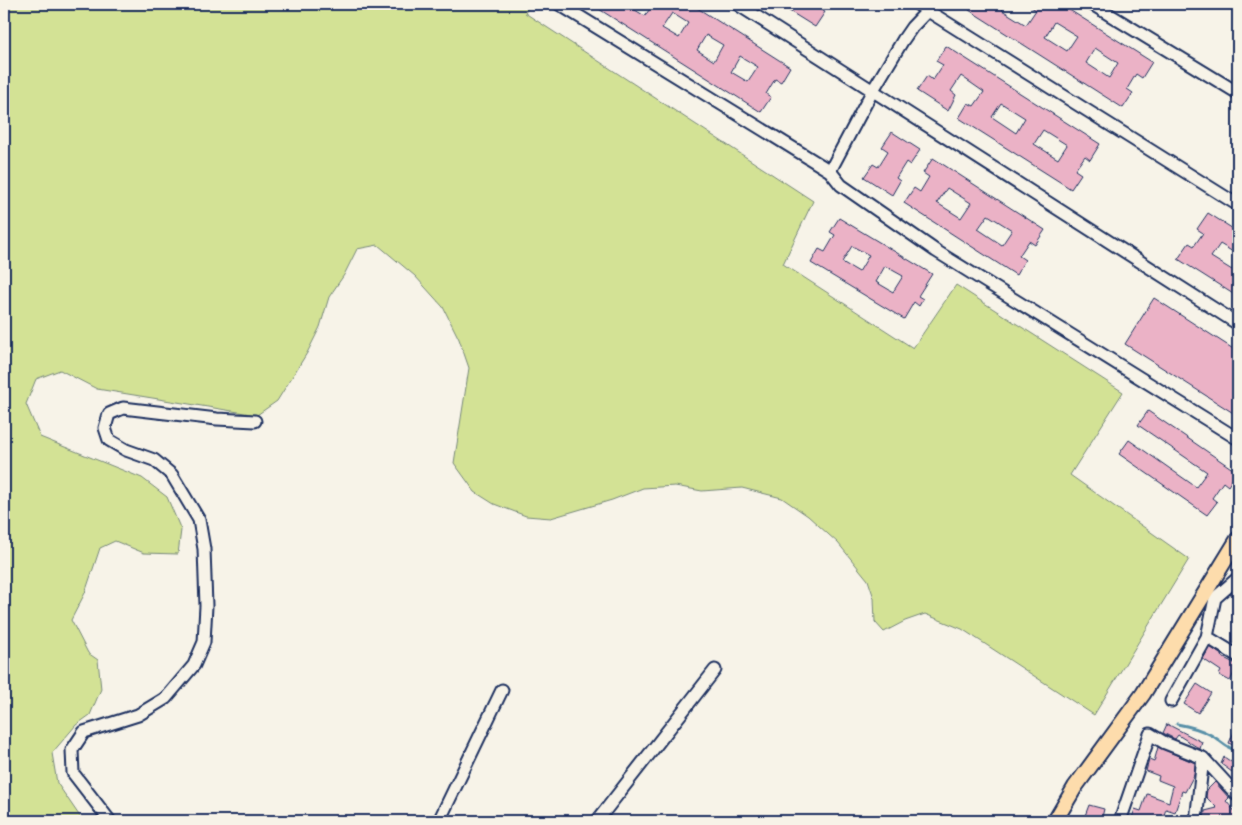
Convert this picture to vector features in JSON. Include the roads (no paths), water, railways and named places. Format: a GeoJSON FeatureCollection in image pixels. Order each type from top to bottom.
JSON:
{"type":"FeatureCollection","features":[{"type":"Feature","properties":{"kind":"main road"},"geometry":{"type":"LineString","coordinates":[[1055,821],[1074,787],[1143,694],[1238,539]]}},
{"type":"Feature","properties":{"kind":"street"},"geometry":{"type":"LineString","coordinates":[[559,4],[830,171],[841,185],[936,251],[1238,439]]}},
{"type":"Feature","properties":{"kind":"street"},"geometry":{"type":"LineString","coordinates":[[736,4],[1238,324]]}},
{"type":"Feature","properties":{"kind":"street"},"geometry":{"type":"LineString","coordinates":[[917,4],[931,7],[1238,205]]}},
{"type":"Feature","properties":{"kind":"street"},"geometry":{"type":"LineString","coordinates":[[1092,4],[1238,93]]}},
{"type":"Feature","properties":{"kind":"street"},"geometry":{"type":"LineString","coordinates":[[830,171],[872,90],[903,40],[931,7]]}},
{"type":"Feature","properties":{"kind":"street"},"geometry":{"type":"LineString","coordinates":[[110,821],[73,773],[72,750],[84,732],[138,715],[166,698],[194,665],[204,642],[206,606],[204,549],[199,520],[172,475],[154,460],[126,450],[109,440],[105,428],[109,414],[123,408],[255,422]]}},
{"type":"Feature","properties":{"kind":"street"},"geometry":{"type":"LineString","coordinates":[[1171,701],[1207,637],[1215,598],[1238,578]]}},
{"type":"Feature","properties":{"kind":"street"},"geometry":{"type":"LineString","coordinates":[[1207,637],[1238,656]]}},
{"type":"Feature","properties":{"kind":"street"},"geometry":{"type":"LineString","coordinates":[[597,821],[714,670]]}},
{"type":"Feature","properties":{"kind":"street"},"geometry":{"type":"LineString","coordinates":[[439,821],[502,690]]}},
{"type":"Feature","properties":{"kind":"street"},"geometry":{"type":"LineString","coordinates":[[1120,821],[1150,734],[1165,743],[1203,758],[1238,796]]}},
{"type":"Feature","properties":{"kind":"street"},"geometry":{"type":"LineString","coordinates":[[1196,821],[1203,758]]}},
{"type":"Feature","properties":{"kind":"waterway"},"geometry":{"type":"LineString","coordinates":[[1177,724],[1203,731],[1238,751]]}}]}
